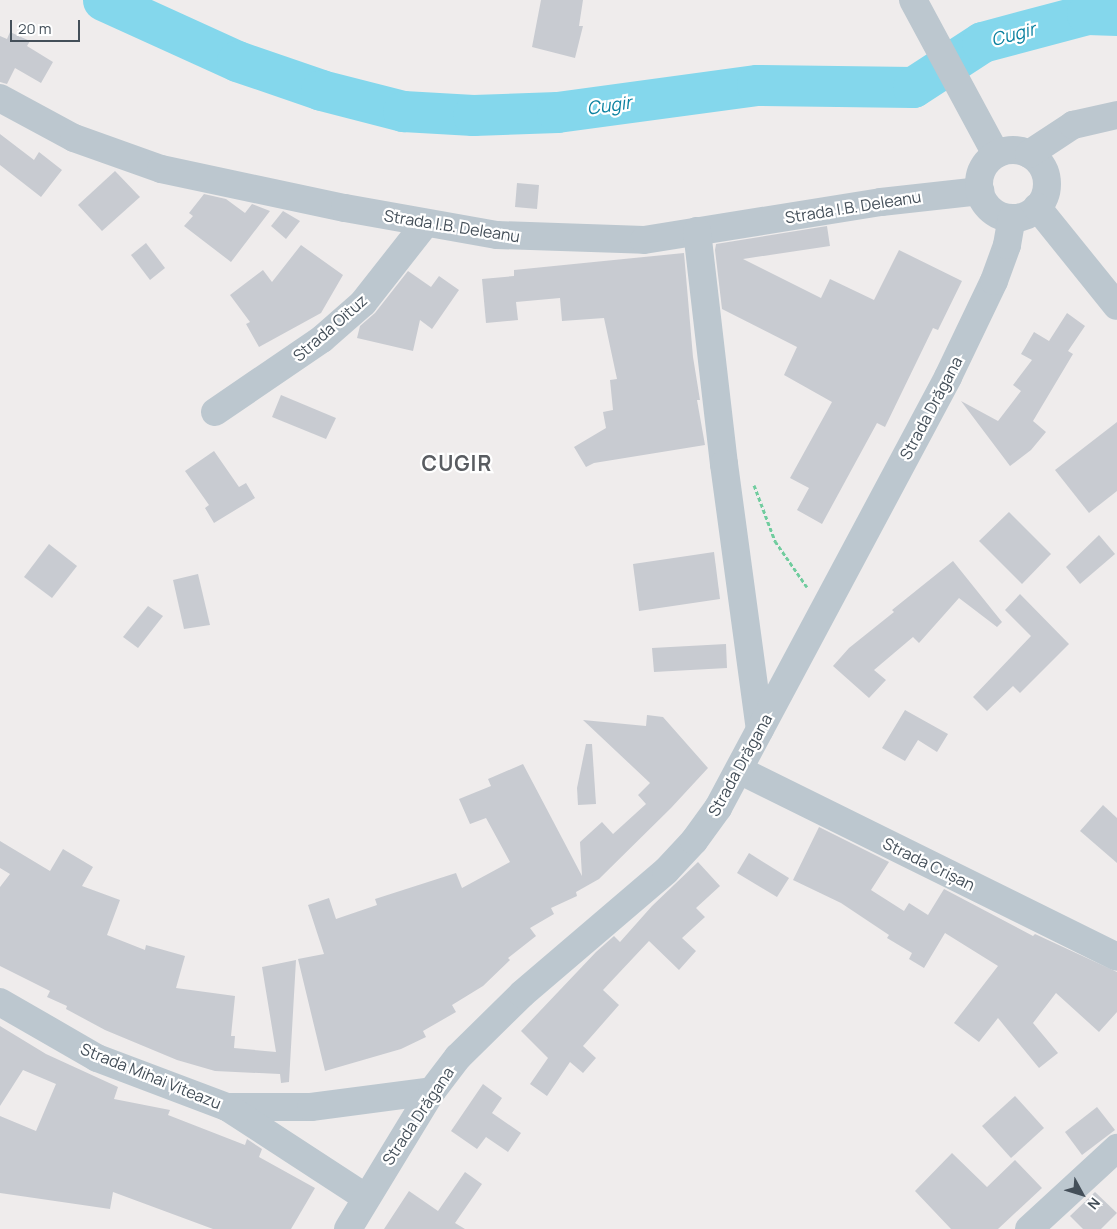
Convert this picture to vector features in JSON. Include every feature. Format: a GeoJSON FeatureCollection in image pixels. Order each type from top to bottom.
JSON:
{"type":"FeatureCollection","features":[{"type":"Feature","properties":{"kind":"street"},"geometry":{"type":"LineString","coordinates":[[913,0],[990,143],[1029,154],[1043,169],[1046,178],[1046,189],[1037,207],[1030,213],[1012,218],[991,210],[980,191],[982,170],[990,143]]}},
{"type":"Feature","properties":{"kind":"street","name":"Strada I.B. Deleanu"},"geometry":{"type":"LineString","coordinates":[[0,98],[74,138],[143,164],[426,224],[497,236],[574,240],[644,240],[881,202],[980,191]]}},
{"type":"Feature","properties":{"kind":"street"},"geometry":{"type":"LineString","coordinates":[[1029,154],[1073,125],[1117,115]]}},
{"type":"Feature","properties":{"kind":"street"},"geometry":{"type":"LineString","coordinates":[[1037,207],[1117,306]]}},
{"type":"Feature","properties":{"kind":"street","name":"Strada Drăgana"},"geometry":{"type":"LineString","coordinates":[[348,1229],[365,1197],[432,1090],[458,1057],[522,994],[666,871],[694,841],[741,771],[822,610],[948,377],[994,281],[1007,245],[1012,218]]}},
{"type":"Feature","properties":{"kind":"street","name":"Strada Oituz"},"geometry":{"type":"LineString","coordinates":[[215,412],[322,339],[362,303],[426,224]]}},
{"type":"Feature","properties":{"kind":"street"},"geometry":{"type":"LineString","coordinates":[[697,232],[724,464],[760,730]]}},
{"type":"Feature","properties":{"kind":"street","name":"Strada Crișan"},"geometry":{"type":"LineString","coordinates":[[741,771],[1117,957]]}},
{"type":"Feature","properties":{"kind":"street","name":"Strada Mihai Viteazu"},"geometry":{"type":"LineString","coordinates":[[0,1002],[16,1014],[97,1058],[227,1107],[311,1108],[432,1090]]}},
{"type":"Feature","properties":{"kind":"street"},"geometry":{"type":"LineString","coordinates":[[227,1107],[365,1197]]}},
{"type":"Feature","properties":{"kind":"street"},"geometry":{"type":"LineString","coordinates":[[1030,1229],[1111,1163]]}},
{"type":"Feature","properties":{"kind":"path"},"geometry":{"type":"LineString","coordinates":[[752,479],[775,541],[822,610]]}},
{"type":"Feature","properties":{"kind":"building"},"geometry":{"type":"Polygon","coordinates":[[[541,0],[583,0],[579,26],[583,26],[575,58],[532,47],[541,0]]]}},
{"type":"Feature","properties":{"kind":"building"},"geometry":{"type":"Polygon","coordinates":[[[10,32],[30,41],[27,46],[53,62],[41,83],[15,68],[7,84],[0,82],[0,36],[7,39],[10,32]]]}},
{"type":"Feature","properties":{"kind":"building"},"geometry":{"type":"Polygon","coordinates":[[[0,134],[34,160],[39,152],[62,170],[41,197],[0,165],[0,134]]]}},
{"type":"Feature","properties":{"kind":"building"},"geometry":{"type":"Polygon","coordinates":[[[115,171],[140,197],[102,231],[78,205],[115,171]]]}},
{"type":"Feature","properties":{"kind":"building"},"geometry":{"type":"Polygon","coordinates":[[[517,183],[539,185],[537,209],[515,207],[517,183]]]}},
{"type":"Feature","properties":{"kind":"building"},"geometry":{"type":"Polygon","coordinates":[[[204,194],[226,199],[245,213],[252,204],[270,211],[231,262],[184,226],[193,216],[189,213],[204,194]]]}},
{"type":"Feature","properties":{"kind":"building"},"geometry":{"type":"Polygon","coordinates":[[[283,211],[300,221],[286,239],[271,226],[283,211]]]}},
{"type":"Feature","properties":{"kind":"building"},"geometry":{"type":"Polygon","coordinates":[[[827,226],[830,246],[743,259],[821,298],[830,279],[874,300],[899,250],[962,281],[938,330],[933,328],[885,427],[877,423],[822,524],[797,510],[809,488],[790,478],[832,402],[784,375],[797,347],[722,309],[715,250],[716,244],[827,226]]]}},
{"type":"Feature","properties":{"kind":"building"},"geometry":{"type":"Polygon","coordinates":[[[146,243],[165,268],[150,280],[131,255],[146,243]]]}},
{"type":"Feature","properties":{"kind":"building"},"geometry":{"type":"Polygon","coordinates":[[[301,245],[343,275],[321,313],[259,347],[246,324],[250,322],[230,295],[263,270],[272,282],[301,245]]]}},
{"type":"Feature","properties":{"kind":"building"},"geometry":{"type":"Polygon","coordinates":[[[684,253],[693,357],[700,400],[697,400],[705,445],[594,463],[586,467],[574,447],[606,428],[603,412],[613,410],[610,380],[617,379],[604,318],[562,321],[560,298],[516,302],[518,320],[486,323],[482,279],[514,276],[514,270],[684,253]]]}},
{"type":"Feature","properties":{"kind":"building"},"geometry":{"type":"Polygon","coordinates":[[[408,271],[431,287],[439,276],[459,290],[432,329],[420,320],[413,351],[357,338],[360,326],[375,313],[408,271]]]}},
{"type":"Feature","properties":{"kind":"building"},"geometry":{"type":"Polygon","coordinates":[[[1067,313],[1085,326],[1068,351],[1073,354],[1033,421],[1046,432],[1031,450],[1010,466],[961,401],[998,421],[1021,391],[1013,385],[1032,360],[1021,354],[1034,332],[1049,341],[1067,313]]]}},
{"type":"Feature","properties":{"kind":"building"},"geometry":{"type":"Polygon","coordinates":[[[281,395],[336,418],[326,439],[272,417],[281,395]]]}},
{"type":"Feature","properties":{"kind":"building"},"geometry":{"type":"Polygon","coordinates":[[[1117,422],[1117,491],[1089,513],[1055,470],[1117,422]]]}},
{"type":"Feature","properties":{"kind":"building"},"geometry":{"type":"Polygon","coordinates":[[[214,451],[239,487],[246,483],[255,498],[214,523],[205,508],[209,505],[185,471],[214,451]]]}},
{"type":"Feature","properties":{"kind":"building"},"geometry":{"type":"Polygon","coordinates":[[[1009,512],[1051,554],[1022,584],[979,541],[1009,512]]]}},
{"type":"Feature","properties":{"kind":"building"},"geometry":{"type":"Polygon","coordinates":[[[1099,535],[1115,554],[1080,584],[1066,567],[1099,535]]]}},
{"type":"Feature","properties":{"kind":"building"},"geometry":{"type":"Polygon","coordinates":[[[49,544],[77,566],[52,598],[24,577],[49,544]]]}},
{"type":"Feature","properties":{"kind":"building"},"geometry":{"type":"Polygon","coordinates":[[[714,552],[720,599],[639,611],[633,564],[714,552]]]}},
{"type":"Feature","properties":{"kind":"building"},"geometry":{"type":"Polygon","coordinates":[[[953,561],[1002,622],[997,627],[959,598],[919,643],[913,637],[874,670],[886,680],[869,698],[833,666],[849,648],[894,612],[892,610],[953,561]]]}},
{"type":"Feature","properties":{"kind":"building"},"geometry":{"type":"Polygon","coordinates":[[[198,574],[210,625],[184,629],[173,580],[198,574]]]}},
{"type":"Feature","properties":{"kind":"building"},"geometry":{"type":"Polygon","coordinates":[[[1020,594],[1069,644],[1020,693],[1013,686],[987,711],[973,697],[1031,636],[1005,610],[1020,594]]]}},
{"type":"Feature","properties":{"kind":"building"},"geometry":{"type":"Polygon","coordinates":[[[148,606],[163,616],[138,648],[123,637],[148,606]]]}},
{"type":"Feature","properties":{"kind":"building"},"geometry":{"type":"Polygon","coordinates":[[[726,644],[727,668],[654,672],[652,648],[726,644]]]}},
{"type":"Feature","properties":{"kind":"building"},"geometry":{"type":"Polygon","coordinates":[[[905,710],[948,734],[937,752],[918,740],[905,761],[882,748],[905,710]]]}},
{"type":"Feature","properties":{"kind":"building"},"geometry":{"type":"Polygon","coordinates":[[[647,715],[663,717],[708,768],[671,808],[599,879],[576,892],[577,896],[551,908],[554,914],[530,928],[536,936],[508,958],[510,960],[483,986],[452,1005],[456,1012],[423,1031],[426,1037],[401,1049],[325,1071],[298,959],[324,954],[308,905],[329,898],[336,919],[377,905],[375,899],[456,873],[462,888],[510,862],[486,818],[470,824],[459,799],[491,786],[488,779],[523,764],[582,876],[580,842],[602,822],[613,834],[646,804],[638,795],[650,783],[583,720],[646,726],[647,715]]]}},
{"type":"Feature","properties":{"kind":"building"},"geometry":{"type":"Polygon","coordinates":[[[586,744],[592,744],[596,804],[578,805],[577,788],[586,744]]]}},
{"type":"Feature","properties":{"kind":"building"},"geometry":{"type":"Polygon","coordinates":[[[1103,805],[1117,818],[1117,863],[1080,831],[1103,805]]]}},
{"type":"Feature","properties":{"kind":"building"},"geometry":{"type":"Polygon","coordinates":[[[819,827],[889,862],[871,890],[904,911],[909,903],[928,915],[944,889],[1033,936],[1035,934],[1117,972],[1117,1012],[1099,1032],[1056,993],[1033,1023],[1058,1053],[1039,1068],[998,1018],[979,1042],[954,1023],[998,966],[945,933],[924,968],[909,959],[912,953],[887,938],[889,935],[841,903],[793,880],[819,827]]]}},
{"type":"Feature","properties":{"kind":"building"},"geometry":{"type":"Polygon","coordinates":[[[0,841],[50,871],[63,849],[93,867],[82,886],[120,900],[107,935],[145,950],[146,945],[185,956],[176,988],[235,996],[231,1036],[235,1036],[234,1048],[276,1052],[262,967],[296,960],[289,1082],[281,1083],[280,1074],[215,1071],[177,1060],[105,1030],[66,1009],[67,1006],[47,997],[50,991],[0,966],[0,887],[10,874],[0,868],[0,841]]]}},
{"type":"Feature","properties":{"kind":"building"},"geometry":{"type":"Polygon","coordinates":[[[749,853],[789,878],[777,897],[737,873],[749,853]]]}},
{"type":"Feature","properties":{"kind":"building"},"geometry":{"type":"Polygon","coordinates":[[[698,862],[720,886],[696,908],[705,917],[682,938],[696,951],[679,970],[649,941],[603,990],[619,1005],[583,1046],[596,1058],[583,1073],[570,1062],[547,1096],[530,1084],[548,1058],[521,1031],[596,952],[614,936],[620,942],[652,906],[698,862]]]}},
{"type":"Feature","properties":{"kind":"building"},"geometry":{"type":"Polygon","coordinates":[[[0,1026],[46,1054],[118,1087],[114,1099],[170,1110],[168,1115],[245,1145],[247,1139],[262,1149],[259,1157],[315,1188],[291,1229],[213,1229],[113,1192],[110,1209],[0,1193],[0,1116],[36,1131],[56,1084],[23,1070],[0,1106],[0,1026]]]}},
{"type":"Feature","properties":{"kind":"building"},"geometry":{"type":"Polygon","coordinates":[[[483,1084],[502,1098],[492,1113],[521,1133],[508,1152],[486,1137],[477,1149],[451,1131],[483,1084]]]}},
{"type":"Feature","properties":{"kind":"building"},"geometry":{"type":"Polygon","coordinates":[[[1015,1096],[1044,1128],[1011,1158],[982,1126],[1015,1096]]]}},
{"type":"Feature","properties":{"kind":"building"},"geometry":{"type":"Polygon","coordinates":[[[1097,1107],[1115,1130],[1082,1155],[1065,1132],[1097,1107]]]}},
{"type":"Feature","properties":{"kind":"building"},"geometry":{"type":"Polygon","coordinates":[[[952,1153],[987,1187],[1015,1160],[1042,1188],[998,1229],[951,1229],[915,1191],[952,1153]]]}},
{"type":"Feature","properties":{"kind":"building"},"geometry":{"type":"Polygon","coordinates":[[[465,1172],[482,1184],[455,1223],[465,1229],[384,1229],[409,1191],[438,1211],[465,1172]]]}},
{"type":"Feature","properties":{"kind":"building"},"geometry":{"type":"Polygon","coordinates":[[[1095,1192],[1117,1213],[1101,1229],[1083,1229],[1070,1216],[1095,1192]]]}},
{"type":"Feature","properties":{"kind":"waterway","name":"Cugir"},"geometry":{"type":"LineString","coordinates":[[103,0],[237,61],[321,90],[403,111],[473,115],[557,112],[757,85],[913,87],[982,42],[1087,14],[1117,15]]}},
{"type":"Feature","properties":{"kind":"district","name":"CUGIR"},"geometry":{"type":"Point","coordinates":[457,463]}}]}
